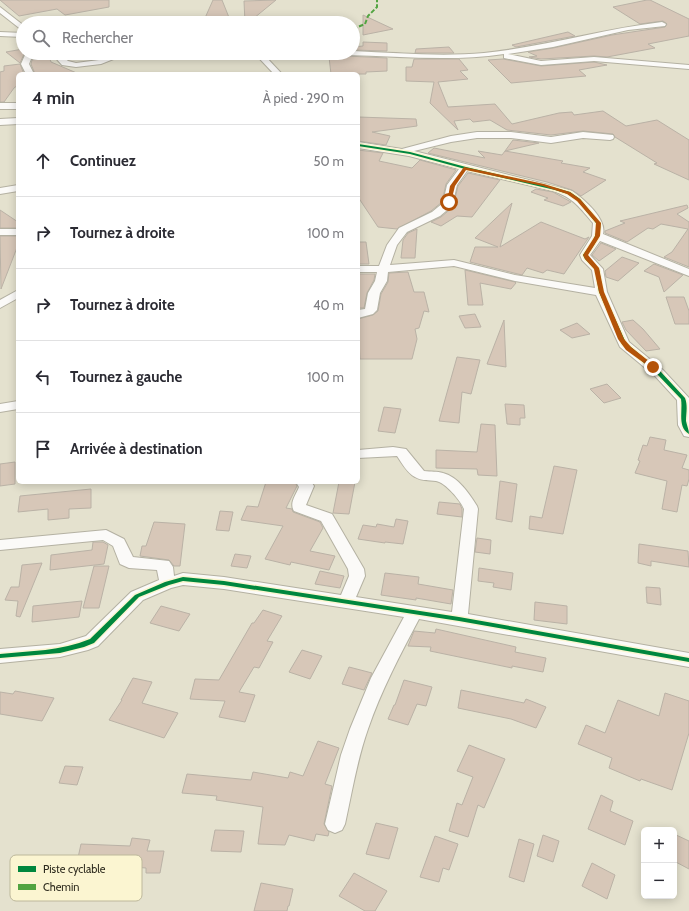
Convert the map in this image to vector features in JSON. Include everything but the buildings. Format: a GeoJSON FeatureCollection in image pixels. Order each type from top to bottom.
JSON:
{"type":"FeatureCollection","features":[{"type":"Feature","properties":{"kind":"street"},"geometry":{"type":"LineString","coordinates":[[0,9],[16,23]]}},
{"type":"Feature","properties":{"kind":"street"},"geometry":{"type":"LineString","coordinates":[[360,54],[435,57],[499,54],[553,45],[628,28],[662,24]]}},
{"type":"Feature","properties":{"kind":"street"},"geometry":{"type":"LineString","coordinates":[[0,34],[16,35]]}},
{"type":"Feature","properties":{"kind":"street"},"geometry":{"type":"LineString","coordinates":[[499,54],[541,63],[594,59],[689,67]]}},
{"type":"Feature","properties":{"kind":"street"},"geometry":{"type":"LineString","coordinates":[[27,60],[26,66],[29,72]]}},
{"type":"Feature","properties":{"kind":"street"},"geometry":{"type":"LineString","coordinates":[[62,60],[65,63],[72,65],[101,62],[106,60]]}},
{"type":"Feature","properties":{"kind":"street"},"geometry":{"type":"LineString","coordinates":[[265,60],[276,72]]}},
{"type":"Feature","properties":{"kind":"street"},"geometry":{"type":"LineString","coordinates":[[0,106],[16,106]]}},
{"type":"Feature","properties":{"kind":"street"},"geometry":{"type":"LineString","coordinates":[[0,122],[16,121]]}},
{"type":"Feature","properties":{"kind":"street"},"geometry":{"type":"LineString","coordinates":[[403,152],[445,140],[477,135],[511,134],[551,140],[583,135],[610,137]]}},
{"type":"Feature","properties":{"kind":"street"},"geometry":{"type":"LineString","coordinates":[[360,145],[403,152],[465,168],[544,185],[569,193],[579,200],[595,218],[599,227],[598,236],[585,255],[586,258],[597,268],[601,292],[624,344],[659,372],[682,399],[684,403],[684,424],[689,433]]}},
{"type":"Feature","properties":{"kind":"street"},"geometry":{"type":"LineString","coordinates":[[360,314],[370,312],[371,310],[373,295],[381,281],[383,269],[392,245],[403,230],[436,214],[448,204],[452,186],[465,168]]}},
{"type":"Feature","properties":{"kind":"street"},"geometry":{"type":"LineString","coordinates":[[0,191],[16,188]]}},
{"type":"Feature","properties":{"kind":"street"},"geometry":{"type":"LineString","coordinates":[[0,232],[16,232]]}},
{"type":"Feature","properties":{"kind":"street"},"geometry":{"type":"LineString","coordinates":[[598,236],[689,273]]}},
{"type":"Feature","properties":{"kind":"street"},"geometry":{"type":"LineString","coordinates":[[360,269],[383,269],[454,264],[516,278],[601,292]]}},
{"type":"Feature","properties":{"kind":"street"},"geometry":{"type":"LineString","coordinates":[[0,305],[16,295]]}},
{"type":"Feature","properties":{"kind":"street"},"geometry":{"type":"LineString","coordinates":[[0,408],[16,405]]}},
{"type":"Feature","properties":{"kind":"street"},"geometry":{"type":"LineString","coordinates":[[360,454],[393,451],[400,452],[417,472],[424,475],[442,478],[448,481],[470,504],[471,509],[458,618]]}},
{"type":"Feature","properties":{"kind":"street"},"geometry":{"type":"LineString","coordinates":[[305,484],[307,486],[299,503],[299,508],[327,518],[356,569],[357,576],[346,602]]}},
{"type":"Feature","properties":{"kind":"street"},"geometry":{"type":"LineString","coordinates":[[0,545],[106,535],[119,543],[126,560],[129,562],[163,565],[165,567],[167,583]]}},
{"type":"Feature","properties":{"kind":"street"},"geometry":{"type":"LineString","coordinates":[[0,656],[71,649],[83,646],[92,641],[136,596],[167,583],[183,579],[224,583],[414,613],[458,618],[689,660]]}},
{"type":"Feature","properties":{"kind":"street"},"geometry":{"type":"LineString","coordinates":[[335,824],[353,746],[382,672],[414,613]]}},
{"type":"Feature","properties":{"kind":"marked path"},"geometry":{"type":"LineString","coordinates":[[360,26],[365,24],[368,16],[377,7],[377,0]]}},
{"type":"Feature","properties":{"kind":"cycle path"},"geometry":{"type":"LineString","coordinates":[[360,145],[410,153],[465,168],[556,189],[569,193],[579,200],[598,223],[599,232],[585,255],[597,269],[601,292],[624,344],[659,373],[683,399],[684,425],[689,433]]}},
{"type":"Feature","properties":{"kind":"cycle path"},"geometry":{"type":"LineString","coordinates":[[0,656],[60,651],[92,641],[137,596],[167,583],[183,579],[224,583],[459,619],[689,660]]}},
{"type":"Feature","properties":{"kind":"route"},"geometry":{"type":"LineString","coordinates":[[449,202],[452,186],[465,168],[556,188],[569,193],[579,200],[598,223],[598,236],[585,255],[586,258],[597,268],[601,292],[621,339],[628,348],[653,367]]}}]}
